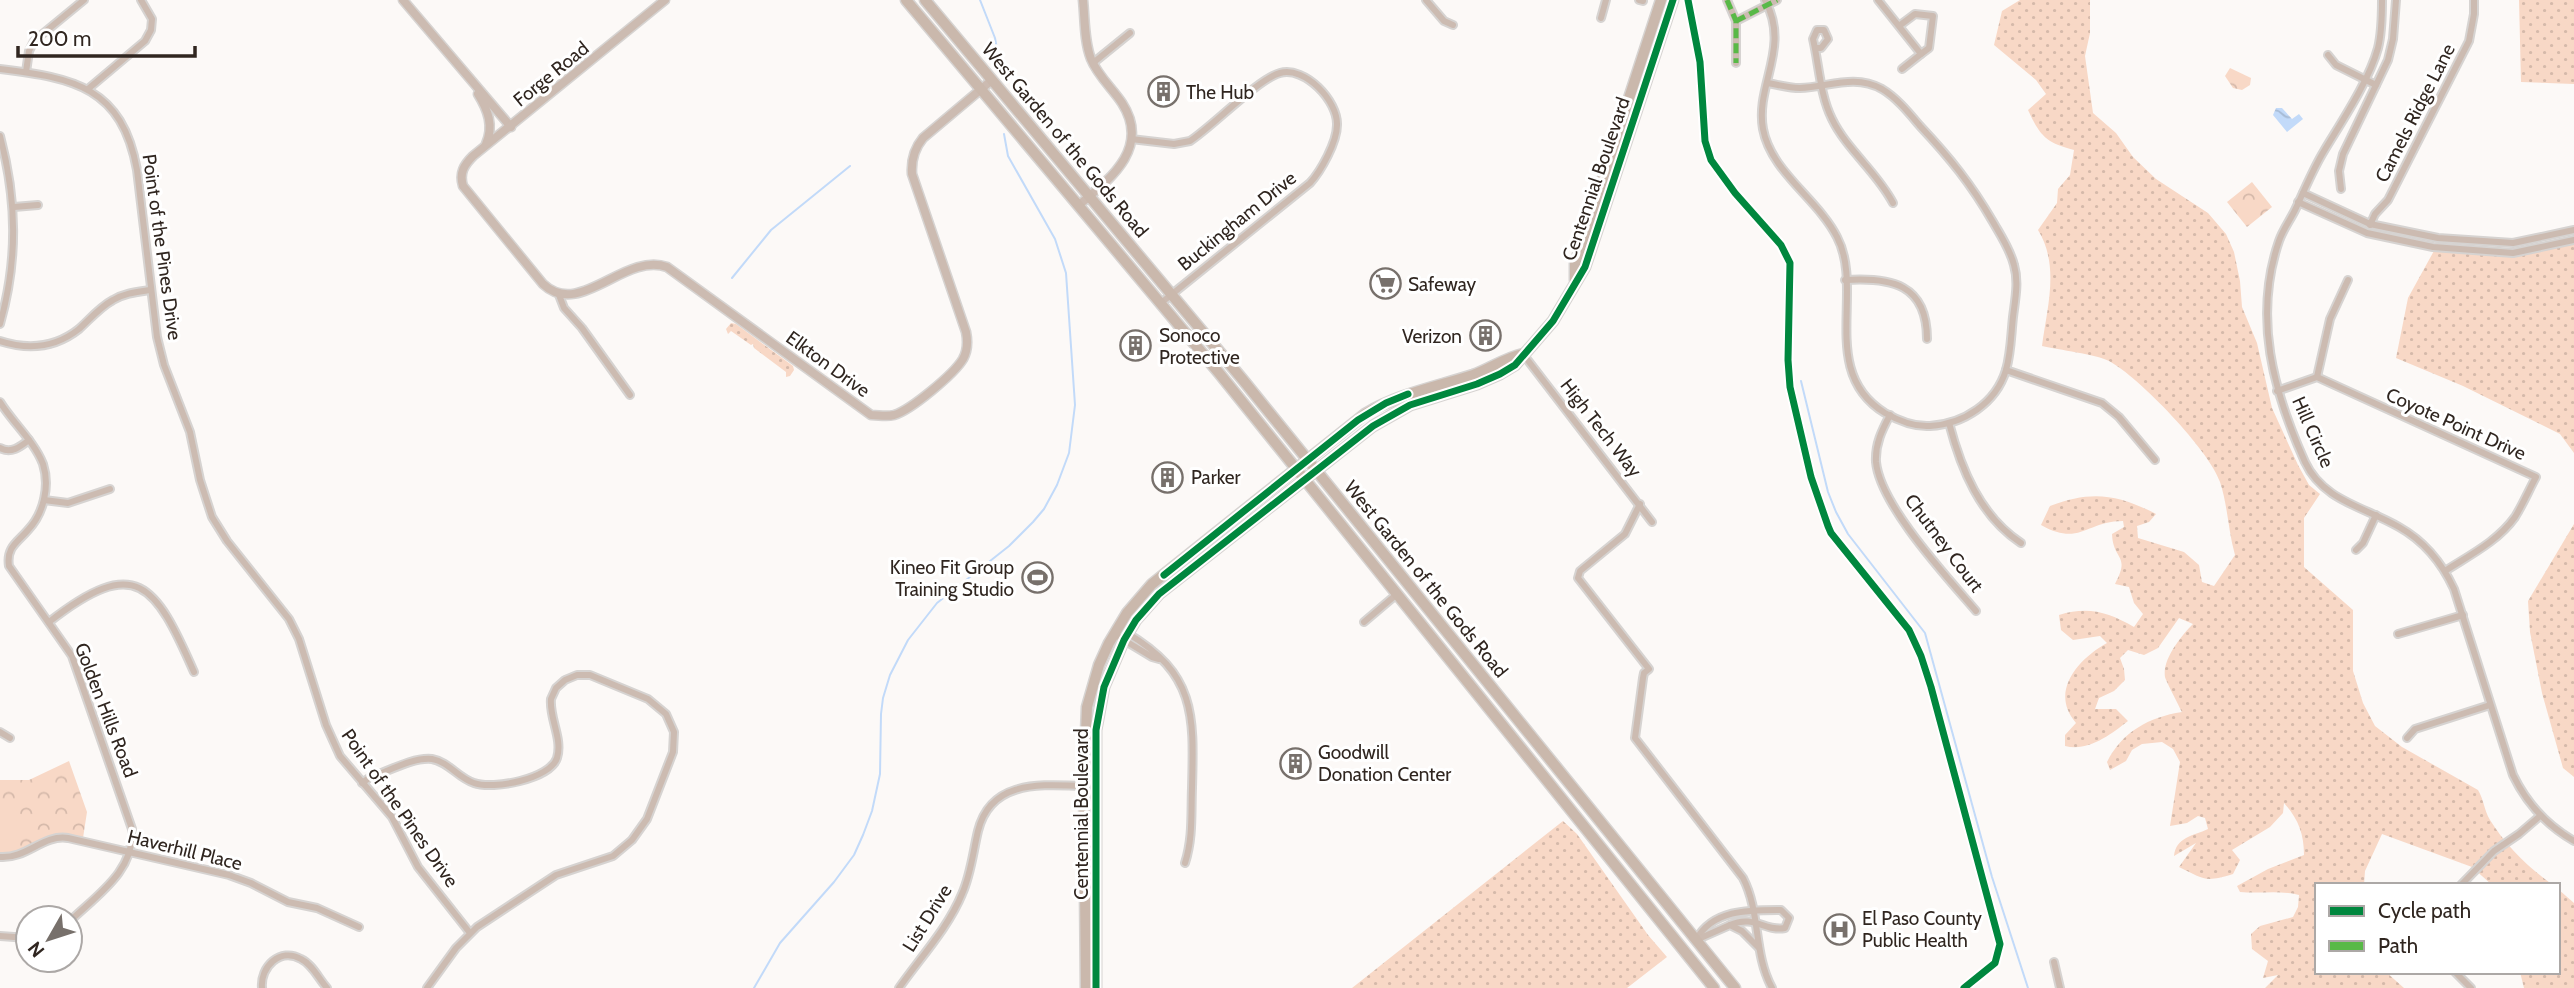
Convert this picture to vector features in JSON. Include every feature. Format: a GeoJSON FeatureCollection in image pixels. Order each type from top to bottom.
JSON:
{"type":"FeatureCollection","features":[{"type":"Feature","properties":{"kind":"main road","name":"West Garden of the Gods Road"},"geometry":{"type":"LineString","coordinates":[[906,0],[1306,480],[1714,988]]}},
{"type":"Feature","properties":{"kind":"main road","name":"West Garden of the Gods Road"},"geometry":{"type":"LineString","coordinates":[[925,0],[1317,470],[1735,988]]}},
{"type":"Feature","properties":{"kind":"main road","name":"Centennial Boulevard"},"geometry":{"type":"LineString","coordinates":[[1575,280],[1575,264],[1661,0]]}},
{"type":"Feature","properties":{"kind":"main road","name":"Centennial Boulevard"},"geometry":{"type":"LineString","coordinates":[[1121,634],[1159,594],[1373,426],[1396,411],[1490,379],[1515,365],[1553,321],[1585,267],[1673,0]]}},
{"type":"Feature","properties":{"kind":"main road","name":"Centennial Boulevard"},"geometry":{"type":"LineString","coordinates":[[1086,988],[1090,786],[1098,708],[1121,634],[1152,584],[1358,419],[1386,403],[1475,374],[1510,357],[1523,354]]}},
{"type":"Feature","properties":{"kind":"main road"},"geometry":{"type":"LineString","coordinates":[[1461,673],[1478,686],[1530,751],[1544,754]]}},
{"type":"Feature","properties":{"kind":"main road","name":"Centennial Boulevard"},"geometry":{"type":"LineString","coordinates":[[1090,786],[1096,988]]}},
{"type":"Feature","properties":{"kind":"street"},"geometry":{"type":"LineString","coordinates":[[26,72],[29,51],[34,41],[83,0]]}},
{"type":"Feature","properties":{"kind":"street"},"geometry":{"type":"LineString","coordinates":[[88,89],[148,36],[152,19],[141,0]]}},
{"type":"Feature","properties":{"kind":"street"},"geometry":{"type":"LineString","coordinates":[[403,0],[511,127]]}},
{"type":"Feature","properties":{"kind":"street","name":"Forge Road"},"geometry":{"type":"LineString","coordinates":[[559,295],[543,284],[466,192],[461,174],[466,163],[665,0]]}},
{"type":"Feature","properties":{"kind":"street"},"geometry":{"type":"LineString","coordinates":[[1079,205],[1119,170],[1131,139],[1129,117],[1124,107],[1093,63],[1086,35],[1083,0]]}},
{"type":"Feature","properties":{"kind":"street"},"geometry":{"type":"LineString","coordinates":[[1426,0],[1444,21],[1453,25]]}},
{"type":"Feature","properties":{"kind":"street"},"geometry":{"type":"LineString","coordinates":[[1601,18],[1606,0]]}},
{"type":"Feature","properties":{"kind":"street"},"geometry":{"type":"LineString","coordinates":[[1727,0],[1736,21],[1737,63]]}},
{"type":"Feature","properties":{"kind":"street"},"geometry":{"type":"LineString","coordinates":[[1736,21],[1777,0]]}},
{"type":"Feature","properties":{"kind":"street"},"geometry":{"type":"LineString","coordinates":[[1878,0],[1921,54]]}},
{"type":"Feature","properties":{"kind":"street","name":"Hill Circle"},"geometry":{"type":"LineString","coordinates":[[2382,0],[2377,51],[2280,238],[2272,266],[2267,306],[2268,344],[2277,391],[2305,462],[2315,478],[2339,498],[2376,515],[2417,539],[2445,571],[2463,615],[2513,775],[2540,816],[2574,841]]}},
{"type":"Feature","properties":{"kind":"street"},"geometry":{"type":"LineString","coordinates":[[2341,189],[2340,163],[2391,50],[2396,0]]}},
{"type":"Feature","properties":{"kind":"street","name":"Camels Ridge Lane"},"geometry":{"type":"LineString","coordinates":[[2367,233],[2370,224],[2388,200],[2469,41],[2474,0]]}},
{"type":"Feature","properties":{"kind":"street"},"geometry":{"type":"LineString","coordinates":[[1767,3],[1775,44],[1762,113],[1766,141],[1777,160],[1838,237],[1843,253],[1847,344],[1852,372],[1865,395],[1889,415],[1921,426],[1949,423],[1981,407],[1999,386],[2006,370],[2016,291],[2015,267],[2004,241],[1969,182],[1901,104],[1883,90],[1852,81],[1798,88],[1768,83]]}},
{"type":"Feature","properties":{"kind":"street"},"geometry":{"type":"LineString","coordinates":[[1899,26],[1914,14],[1933,16],[1929,48],[1902,69]]}},
{"type":"Feature","properties":{"kind":"street"},"geometry":{"type":"LineString","coordinates":[[1093,63],[1130,33]]}},
{"type":"Feature","properties":{"kind":"street"},"geometry":{"type":"LineString","coordinates":[[1815,48],[1832,121],[1886,190],[1893,203]]}},
{"type":"Feature","properties":{"kind":"street"},"geometry":{"type":"LineString","coordinates":[[2328,55],[2336,65],[2376,85]]}},
{"type":"Feature","properties":{"kind":"street","name":"Point of the Pines Drive"},"geometry":{"type":"LineString","coordinates":[[0,69],[66,79],[88,89],[117,116],[132,145],[161,356],[190,432],[200,480],[212,517],[227,541],[289,619],[299,639],[329,734],[345,762],[392,817],[418,867],[470,933]]}},
{"type":"Feature","properties":{"kind":"street"},"geometry":{"type":"LineString","coordinates":[[460,69],[488,116],[491,129],[484,148]]}},
{"type":"Feature","properties":{"kind":"street","name":"Buckingham Drive"},"geometry":{"type":"LineString","coordinates":[[1131,139],[1174,144],[1189,141],[1267,80],[1283,72],[1293,72],[1309,80],[1331,104],[1337,118],[1336,135],[1316,177],[1161,303]]}},
{"type":"Feature","properties":{"kind":"street","name":"Elkton Drive"},"geometry":{"type":"LineString","coordinates":[[559,295],[579,293],[642,265],[661,265],[680,275],[871,415],[887,416],[904,410],[955,369],[964,357],[968,340],[912,174],[913,155],[923,138],[992,80]]}},
{"type":"Feature","properties":{"kind":"street"},"geometry":{"type":"LineString","coordinates":[[0,136],[14,206],[13,254],[0,324]]}},
{"type":"Feature","properties":{"kind":"street"},"geometry":{"type":"LineString","coordinates":[[2303,193],[2370,224],[2438,238],[2501,243],[2527,241],[2574,230]]}},
{"type":"Feature","properties":{"kind":"street"},"geometry":{"type":"LineString","coordinates":[[2298,202],[2367,233],[2414,244],[2505,254],[2574,240]]}},
{"type":"Feature","properties":{"kind":"street"},"geometry":{"type":"LineString","coordinates":[[14,206],[38,205]]}},
{"type":"Feature","properties":{"kind":"street"},"geometry":{"type":"LineString","coordinates":[[1845,280],[1877,279],[1902,286],[1915,298],[1924,313],[1927,339]]}},
{"type":"Feature","properties":{"kind":"street"},"geometry":{"type":"LineString","coordinates":[[2277,391],[2317,377],[2330,319],[2348,280]]}},
{"type":"Feature","properties":{"kind":"street"},"geometry":{"type":"LineString","coordinates":[[0,341],[30,347],[57,342],[80,328],[114,299],[130,292],[150,290]]}},
{"type":"Feature","properties":{"kind":"street"},"geometry":{"type":"LineString","coordinates":[[559,295],[564,309],[582,328],[630,395]]}},
{"type":"Feature","properties":{"kind":"street","name":"High Tech Way"},"geometry":{"type":"LineString","coordinates":[[1523,354],[1652,522]]}},
{"type":"Feature","properties":{"kind":"street"},"geometry":{"type":"LineString","coordinates":[[2006,370],[2102,403],[2119,417],[2155,460]]}},
{"type":"Feature","properties":{"kind":"street","name":"Coyote Point Drive"},"geometry":{"type":"LineString","coordinates":[[2317,377],[2536,477],[2516,516],[2503,531],[2445,571]]}},
{"type":"Feature","properties":{"kind":"street"},"geometry":{"type":"LineString","coordinates":[[0,402],[36,450],[44,470],[44,500],[68,503],[110,489]]}},
{"type":"Feature","properties":{"kind":"street","name":"Chutney Court"},"geometry":{"type":"LineString","coordinates":[[1889,415],[1879,438],[1876,454],[1882,485],[1925,551],[1976,611]]}},
{"type":"Feature","properties":{"kind":"street"},"geometry":{"type":"LineString","coordinates":[[1949,423],[1958,457],[1968,479],[1998,526],[2021,543]]}},
{"type":"Feature","properties":{"kind":"street"},"geometry":{"type":"LineString","coordinates":[[0,448],[16,449],[29,440]]}},
{"type":"Feature","properties":{"kind":"street","name":"Golden Hills Road"},"geometry":{"type":"LineString","coordinates":[[44,500],[33,524],[13,545],[8,560],[13,575],[69,649],[76,665],[130,820],[130,852]]}},
{"type":"Feature","properties":{"kind":"street"},"geometry":{"type":"LineString","coordinates":[[1640,504],[1625,534],[1580,571],[1578,578],[1649,669],[1643,678],[1635,727],[1636,741],[1740,872],[1751,894],[1762,965],[1772,988]]}},
{"type":"Feature","properties":{"kind":"street"},"geometry":{"type":"LineString","coordinates":[[2356,550],[2363,543],[2376,515]]}},
{"type":"Feature","properties":{"kind":"street"},"geometry":{"type":"LineString","coordinates":[[49,622],[69,606],[114,583],[133,584],[147,592],[173,626],[194,672]]}},
{"type":"Feature","properties":{"kind":"street"},"geometry":{"type":"LineString","coordinates":[[1364,622],[1397,593]]}},
{"type":"Feature","properties":{"kind":"street"},"geometry":{"type":"LineString","coordinates":[[2398,634],[2463,615]]}},
{"type":"Feature","properties":{"kind":"street"},"geometry":{"type":"LineString","coordinates":[[1121,634],[1152,657],[1159,659],[1177,681],[1189,705],[1192,718],[1192,837],[1185,863]]}},
{"type":"Feature","properties":{"kind":"street"},"geometry":{"type":"LineString","coordinates":[[362,783],[369,778],[425,759],[444,763],[471,783],[485,786],[497,786],[543,774],[555,762],[558,750],[551,699],[561,683],[577,675],[597,677],[656,704],[669,719],[675,738],[671,758],[647,819],[625,847],[599,862],[555,875],[470,933],[427,988]]}},
{"type":"Feature","properties":{"kind":"street"},"geometry":{"type":"LineString","coordinates":[[2407,738],[2415,729],[2490,705]]}},
{"type":"Feature","properties":{"kind":"street"},"geometry":{"type":"LineString","coordinates":[[0,732],[10,738]]}},
{"type":"Feature","properties":{"kind":"street","name":"List Drive"},"geometry":{"type":"LineString","coordinates":[[899,988],[958,902],[969,874],[979,828],[989,808],[1005,794],[1025,786],[1090,786]]}},
{"type":"Feature","properties":{"kind":"street"},"geometry":{"type":"LineString","coordinates":[[2463,883],[2494,851],[2540,816]]}},
{"type":"Feature","properties":{"kind":"street","name":"Haverhill Place"},"geometry":{"type":"LineString","coordinates":[[0,857],[17,857],[58,838],[130,852],[235,877],[288,902],[317,908],[359,927]]}},
{"type":"Feature","properties":{"kind":"street"},"geometry":{"type":"LineString","coordinates":[[84,908],[115,878],[124,867],[130,852]]}},
{"type":"Feature","properties":{"kind":"street"},"geometry":{"type":"LineString","coordinates":[[1781,910],[1788,918],[1785,928],[1738,921],[1696,940],[1703,928],[1731,913],[1781,910]]}},
{"type":"Feature","properties":{"kind":"street"},"geometry":{"type":"LineString","coordinates":[[1730,925],[1742,931],[1759,948]]}},
{"type":"Feature","properties":{"kind":"street"},"geometry":{"type":"LineString","coordinates":[[262,988],[261,980],[266,968],[275,959],[288,956],[307,963],[327,988]]}},
{"type":"Feature","properties":{"kind":"street"},"geometry":{"type":"LineString","coordinates":[[2054,962],[2060,988]]}},
{"type":"Feature","properties":{"kind":"street"},"geometry":{"type":"LineString","coordinates":[[2457,974],[2471,988]]}},
{"type":"Feature","properties":{"kind":"green space"},"geometry":{"type":"Polygon","coordinates":[[[2020,0],[2090,0],[2090,33],[2085,56],[2093,113],[2116,133],[2133,157],[2156,179],[2208,213],[2226,234],[2234,252],[2242,307],[2257,343],[2272,408],[2309,485],[2320,494],[2304,518],[2304,567],[2353,610],[2353,671],[2363,703],[2375,726],[2402,747],[2478,790],[2488,816],[2503,839],[2551,883],[2490,883],[2472,867],[2382,834],[2365,871],[2364,883],[2315,883],[2315,974],[2388,974],[2404,988],[2265,988],[2278,975],[2263,978],[2268,961],[2252,949],[2251,934],[2260,926],[2293,917],[2298,907],[2299,895],[2240,892],[2237,886],[2268,869],[2304,855],[2301,833],[2289,809],[2284,803],[2283,813],[2270,827],[2232,850],[2240,860],[2233,874],[2204,878],[2179,867],[2196,843],[2174,856],[2182,841],[2208,829],[2205,818],[2198,816],[2187,823],[2170,826],[2180,762],[2173,749],[2162,742],[2142,744],[2132,750],[2126,761],[2110,770],[2107,762],[2120,742],[2129,734],[2148,722],[2182,712],[2165,677],[2165,670],[2174,648],[2193,624],[2179,618],[2158,648],[2144,655],[2128,650],[2120,658],[2125,680],[2114,691],[2099,698],[2095,709],[2116,709],[2128,721],[2106,737],[2090,744],[2082,747],[2065,746],[2065,735],[2076,723],[2065,700],[2070,677],[2086,658],[2107,643],[2100,636],[2073,640],[2061,630],[2059,615],[2079,611],[2098,612],[2134,627],[2143,614],[2134,603],[2129,587],[2115,584],[2120,574],[2121,562],[2112,534],[2124,527],[2123,521],[2065,534],[2041,525],[2050,506],[2079,498],[2104,496],[2142,507],[2156,514],[2149,522],[2137,526],[2138,538],[2184,552],[2199,565],[2202,582],[2214,586],[2235,555],[2220,482],[2203,452],[2172,416],[2138,382],[2109,361],[2042,346],[2049,302],[2050,272],[2045,244],[2038,230],[2057,203],[2058,189],[2070,175],[2074,150],[2050,141],[2040,132],[2028,110],[2046,94],[2036,80],[1994,45],[2002,11],[2020,0]]]}},
{"type":"Feature","properties":{"kind":"green space"},"geometry":{"type":"Polygon","coordinates":[[[2519,0],[2574,0],[2574,84],[2521,82],[2519,0]]]}},
{"type":"Feature","properties":{"kind":"green space"},"geometry":{"type":"Polygon","coordinates":[[[2230,68],[2251,78],[2250,85],[2242,90],[2233,88],[2225,76],[2230,68]]]}},
{"type":"Feature","properties":{"kind":"green space"},"geometry":{"type":"Polygon","coordinates":[[[2252,182],[2272,207],[2247,227],[2227,202],[2252,182]]]}},
{"type":"Feature","properties":{"kind":"green space"},"geometry":{"type":"Polygon","coordinates":[[[2574,243],[2574,453],[2560,434],[2463,386],[2396,358],[2408,298],[2435,249],[2509,256],[2574,243]]]}},
{"type":"Feature","properties":{"kind":"green space"},"geometry":{"type":"Polygon","coordinates":[[[731,323],[793,366],[794,370],[790,376],[786,377],[786,372],[754,348],[753,344],[731,331],[728,334],[726,329],[731,323]]]}},
{"type":"Feature","properties":{"kind":"green space"},"geometry":{"type":"Polygon","coordinates":[[[2574,524],[2574,777],[2563,768],[2542,693],[2530,632],[2528,601],[2574,524]]]}},
{"type":"Feature","properties":{"kind":"green space"},"geometry":{"type":"Polygon","coordinates":[[[69,761],[87,812],[83,838],[55,834],[19,852],[0,853],[0,780],[29,780],[69,761]]]}},
{"type":"Feature","properties":{"kind":"green space"},"geometry":{"type":"Polygon","coordinates":[[[0,807],[14,807],[16,810],[17,840],[0,839],[0,807]]]}},
{"type":"Feature","properties":{"kind":"green space"},"geometry":{"type":"Polygon","coordinates":[[[1563,821],[1577,834],[1648,935],[1667,957],[1627,988],[1352,988],[1563,821]]]}},
{"type":"Feature","properties":{"kind":"green space"},"geometry":{"type":"Polygon","coordinates":[[[2560,891],[2574,903],[2574,988],[2524,988],[2520,974],[2560,974],[2560,891]]]}},
{"type":"Feature","properties":{"kind":"water"},"geometry":{"type":"Polygon","coordinates":[[[2276,108],[2282,108],[2292,119],[2299,114],[2303,119],[2287,132],[2273,115],[2276,108]]]}},
{"type":"Feature","properties":{"kind":"waterway"},"geometry":{"type":"LineString","coordinates":[[980,0],[995,38],[1001,71]]}},
{"type":"Feature","properties":{"kind":"waterway"},"geometry":{"type":"LineString","coordinates":[[754,988],[780,943],[834,882],[854,855],[863,835],[872,811],[880,774],[883,698],[890,675],[908,640],[937,603],[1009,546],[1033,522],[1044,509],[1057,485],[1069,453],[1075,405],[1066,273],[1055,239],[1008,156],[1004,134]]}},
{"type":"Feature","properties":{"kind":"waterway"},"geometry":{"type":"LineString","coordinates":[[732,278],[771,230],[850,166]]}},
{"type":"Feature","properties":{"kind":"waterway"},"geometry":{"type":"LineString","coordinates":[[1801,381],[1828,492],[1836,512],[1848,534],[1925,633],[1992,877],[2028,988]]}},
{"type":"Feature","properties":{"kind":"marked path"},"geometry":{"type":"LineString","coordinates":[[1727,0],[1736,21],[1736,63]]}},
{"type":"Feature","properties":{"kind":"marked path"},"geometry":{"type":"LineString","coordinates":[[1736,21],[1777,0]]}},
{"type":"Feature","properties":{"kind":"cycle path"},"geometry":{"type":"LineString","coordinates":[[1096,988],[1096,730],[1104,687],[1124,640],[1136,620],[1159,594],[1373,426],[1410,405],[1500,374],[1515,365],[1553,321],[1585,267],[1673,0]]}},
{"type":"Feature","properties":{"kind":"cycle path"},"geometry":{"type":"LineString","coordinates":[[1688,0],[1700,62],[1705,141],[1711,160],[1735,193],[1781,245],[1790,263],[1790,387],[1811,477],[1828,526],[1909,630],[1931,687],[2000,944],[1995,963],[1964,988]]}},
{"type":"Feature","properties":{"kind":"cycle path"},"geometry":{"type":"LineString","coordinates":[[1164,575],[1358,420],[1386,403],[1408,394]]}},
{"type":"Feature","properties":{"kind":"place","name":"The Hub"},"geometry":{"type":"Point","coordinates":[1163,92]}},
{"type":"Feature","properties":{"kind":"place","name":"Safeway"},"geometry":{"type":"Point","coordinates":[1385,284]}},
{"type":"Feature","properties":{"kind":"place","name":"Verizon"},"geometry":{"type":"Point","coordinates":[1485,336]}},
{"type":"Feature","properties":{"kind":"place","name":"Sonoco Protective"},"geometry":{"type":"Point","coordinates":[1136,346]}},
{"type":"Feature","properties":{"kind":"place","name":"Parker"},"geometry":{"type":"Point","coordinates":[1168,477]}},
{"type":"Feature","properties":{"kind":"place","name":"Kineo Fit Group Training Studio"},"geometry":{"type":"Point","coordinates":[1037,578]}},
{"type":"Feature","properties":{"kind":"place","name":"Goodwill Donation Center"},"geometry":{"type":"Point","coordinates":[1295,763]}},
{"type":"Feature","properties":{"kind":"place","name":"El Paso County Public Health"},"geometry":{"type":"Point","coordinates":[1839,929]}}]}
